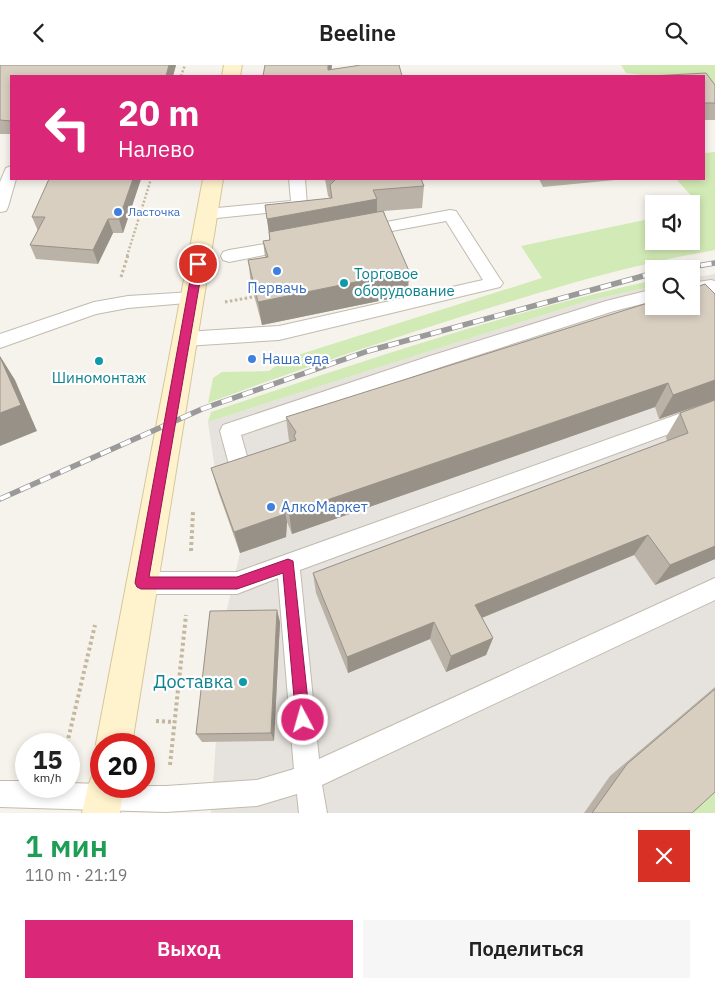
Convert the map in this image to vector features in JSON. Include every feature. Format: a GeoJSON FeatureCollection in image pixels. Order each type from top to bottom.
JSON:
{"type":"FeatureCollection","features":[{"type":"Feature","properties":{"kind":"street"},"geometry":{"type":"LineString","coordinates":[[116,733],[213,180]]}},
{"type":"Feature","properties":{"kind":"lane"},"geometry":{"type":"LineString","coordinates":[[0,207],[10,174]]}},
{"type":"Feature","properties":{"kind":"lane"},"geometry":{"type":"LineString","coordinates":[[297,180],[299,205]]}},
{"type":"Feature","properties":{"kind":"lane"},"geometry":{"type":"LineString","coordinates":[[207,214],[317,203]]}},
{"type":"Feature","properties":{"kind":"lane"},"geometry":{"type":"LineString","coordinates":[[185,339],[279,333],[494,283],[450,215],[348,234]]}},
{"type":"Feature","properties":{"kind":"lane"},"geometry":{"type":"LineString","coordinates":[[230,256],[301,243]]}},
{"type":"Feature","properties":{"kind":"lane"},"geometry":{"type":"LineString","coordinates":[[700,288],[711,286],[715,292]]}},
{"type":"Feature","properties":{"kind":"lane"},"geometry":{"type":"LineString","coordinates":[[269,463],[241,472],[230,431],[437,361],[612,305],[645,297]]}},
{"type":"Feature","properties":{"kind":"lane"},"geometry":{"type":"LineString","coordinates":[[2,334],[94,308],[128,302],[192,298]]}},
{"type":"Feature","properties":{"kind":"lane"},"geometry":{"type":"LineString","coordinates":[[141,583],[237,583],[715,409]]}},
{"type":"Feature","properties":{"kind":"lane"},"geometry":{"type":"LineString","coordinates":[[288,565],[313,813]]}},
{"type":"Feature","properties":{"kind":"lane"},"geometry":{"type":"LineString","coordinates":[[0,794],[104,799],[166,799],[257,793],[308,778],[715,589]]}},
{"type":"Feature","properties":{"kind":"path"},"geometry":{"type":"LineString","coordinates":[[119,281],[151,180]]}},
{"type":"Feature","properties":{"kind":"path"},"geometry":{"type":"LineString","coordinates":[[218,337],[225,302],[230,256]]}},
{"type":"Feature","properties":{"kind":"path"},"geometry":{"type":"LineString","coordinates":[[225,302],[263,295]]}},
{"type":"Feature","properties":{"kind":"path"},"geometry":{"type":"LineString","coordinates":[[166,799],[189,583],[193,507]]}},
{"type":"Feature","properties":{"kind":"shaded area"},"geometry":{"type":"Polygon","coordinates":[[[715,274],[715,782],[680,813],[211,813],[224,622],[240,553],[218,491],[208,422],[587,301],[645,288],[645,315],[700,315],[700,276],[715,274]]]}},
{"type":"Feature","properties":{"kind":"green space"},"geometry":{"type":"Polygon","coordinates":[[[621,65],[715,65],[715,87],[705,75],[641,75],[626,73],[621,65]]]}},
{"type":"Feature","properties":{"kind":"green space"},"geometry":{"type":"Polygon","coordinates":[[[715,152],[715,250],[665,260],[645,260],[645,264],[593,277],[440,324],[340,356],[208,403],[213,378],[222,372],[269,371],[285,359],[542,278],[521,246],[645,220],[645,250],[700,250],[700,195],[691,195],[677,180],[705,180],[705,153],[715,152]]]}},
{"type":"Feature","properties":{"kind":"green space"},"geometry":{"type":"Polygon","coordinates":[[[645,282],[645,288],[587,301],[208,422],[211,412],[376,357],[486,323],[645,282]]]}},
{"type":"Feature","properties":{"kind":"green space"},"geometry":{"type":"Polygon","coordinates":[[[715,782],[715,813],[680,813],[715,782]]]}},
{"type":"Feature","properties":{"kind":"building"},"geometry":{"type":"Polygon","coordinates":[[[0,65],[169,65],[166,75],[10,75],[10,121],[0,120],[0,65]]]}},
{"type":"Feature","properties":{"kind":"building"},"geometry":{"type":"Polygon","coordinates":[[[265,65],[328,65],[328,70],[361,65],[399,65],[402,75],[263,75],[265,65]]]}},
{"type":"Feature","properties":{"kind":"building"},"geometry":{"type":"Polygon","coordinates":[[[706,73],[715,85],[715,103],[705,103],[705,75],[670,75],[706,73]]]}},
{"type":"Feature","properties":{"kind":"building"},"geometry":{"type":"Polygon","coordinates":[[[49,180],[133,180],[119,219],[108,219],[93,250],[30,245],[45,217],[32,217],[49,180]]]}},
{"type":"Feature","properties":{"kind":"building"},"geometry":{"type":"Polygon","coordinates":[[[335,180],[421,180],[424,186],[373,190],[377,199],[267,219],[265,205],[332,198],[330,185],[335,180]]]}},
{"type":"Feature","properties":{"kind":"building"},"geometry":{"type":"Polygon","coordinates":[[[383,211],[409,271],[258,302],[248,260],[268,257],[263,241],[270,240],[269,232],[383,211]]]}},
{"type":"Feature","properties":{"kind":"building"},"geometry":{"type":"Polygon","coordinates":[[[705,284],[715,294],[715,380],[673,395],[668,383],[289,513],[283,500],[282,515],[234,532],[211,468],[296,440],[294,436],[296,432],[286,417],[645,304],[645,315],[700,315],[700,286],[705,284]]]}},
{"type":"Feature","properties":{"kind":"building"},"geometry":{"type":"Polygon","coordinates":[[[0,357],[21,405],[0,413],[0,357]]]}},
{"type":"Feature","properties":{"kind":"building"},"geometry":{"type":"Polygon","coordinates":[[[715,400],[715,546],[670,565],[648,535],[475,605],[493,638],[451,656],[434,622],[347,657],[313,573],[688,433],[680,413],[715,400]]]}},
{"type":"Feature","properties":{"kind":"building","name":"Доставка"},"geometry":{"type":"Polygon","coordinates":[[[277,610],[271,733],[196,734],[210,611],[277,610]]]}},
{"type":"Feature","properties":{"kind":"building"},"geometry":{"type":"Polygon","coordinates":[[[715,689],[715,792],[692,813],[592,813],[627,764],[715,689]]]}},
{"type":"Feature","properties":{"kind":"railway"},"geometry":{"type":"LineString","coordinates":[[700,266],[715,263]]}},
{"type":"Feature","properties":{"kind":"railway"},"geometry":{"type":"LineString","coordinates":[[0,499],[202,409],[368,351],[645,275]]}},
{"type":"Feature","properties":{"kind":"place","name":"Ласточка"},"geometry":{"type":"Point","coordinates":[118,212]}},
{"type":"Feature","properties":{"kind":"place","name":"Первачь"},"geometry":{"type":"Point","coordinates":[277,271]}},
{"type":"Feature","properties":{"kind":"place","name":"Торговое оборудование"},"geometry":{"type":"Point","coordinates":[344,283]}},
{"type":"Feature","properties":{"kind":"place","name":"Наша еда"},"geometry":{"type":"Point","coordinates":[252,359]}},
{"type":"Feature","properties":{"kind":"place","name":"Шиномонтаж"},"geometry":{"type":"Point","coordinates":[99,361]}},
{"type":"Feature","properties":{"kind":"place","name":"АлкоМаркет"},"geometry":{"type":"Point","coordinates":[271,507]}},
{"type":"Feature","properties":{"kind":"place","name":"Доставка"},"geometry":{"type":"Point","coordinates":[243,682]}},
{"type":"Feature","properties":{"kind":"route"},"geometry":{"type":"LineString","coordinates":[[198,264],[141,583],[237,583],[288,565],[303,720]]}}]}
